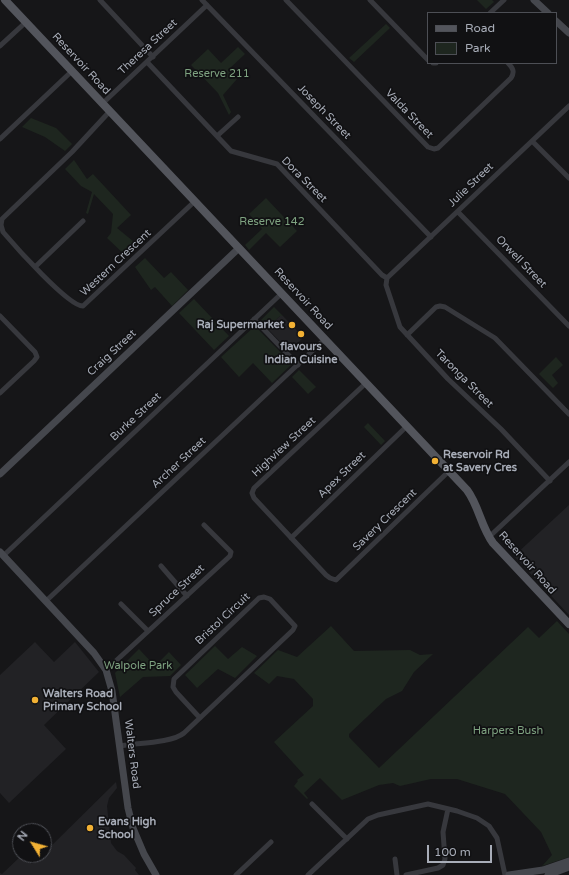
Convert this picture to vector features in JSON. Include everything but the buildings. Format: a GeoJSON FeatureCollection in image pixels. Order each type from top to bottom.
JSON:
{"type":"FeatureCollection","features":[{"type":"Feature","properties":{"kind":"main road","name":"Reservoir Road"},"geometry":{"type":"LineString","coordinates":[[5,0],[449,471],[470,495],[489,537],[499,550],[569,624]]}},
{"type":"Feature","properties":{"kind":"street"},"geometry":{"type":"LineString","coordinates":[[100,0],[153,57]]}},
{"type":"Feature","properties":{"kind":"street","name":"Joseph Street"},"geometry":{"type":"LineString","coordinates":[[202,0],[430,237]]}},
{"type":"Feature","properties":{"kind":"street","name":"Valda Street"},"geometry":{"type":"LineString","coordinates":[[286,0],[431,149],[438,148],[511,78],[513,70],[509,64]]}},
{"type":"Feature","properties":{"kind":"street"},"geometry":{"type":"LineString","coordinates":[[370,0],[427,59]]}},
{"type":"Feature","properties":{"kind":"street"},"geometry":{"type":"LineString","coordinates":[[491,12],[504,0]]}},
{"type":"Feature","properties":{"kind":"street"},"geometry":{"type":"LineString","coordinates":[[534,0],[547,12]]}},
{"type":"Feature","properties":{"kind":"street","name":"Theresa Street"},"geometry":{"type":"LineString","coordinates":[[103,103],[207,5]]}},
{"type":"Feature","properties":{"kind":"street"},"geometry":{"type":"LineString","coordinates":[[0,46],[26,22]]}},
{"type":"Feature","properties":{"kind":"street"},"geometry":{"type":"LineString","coordinates":[[557,22],[569,33]]}},
{"type":"Feature","properties":{"kind":"street","name":"Dora Street"},"geometry":{"type":"LineString","coordinates":[[147,62],[232,152],[276,163],[387,278]]}},
{"type":"Feature","properties":{"kind":"street"},"geometry":{"type":"LineString","coordinates":[[0,139],[72,71]]}},
{"type":"Feature","properties":{"kind":"street","name":"Julie Street"},"geometry":{"type":"LineString","coordinates":[[387,278],[569,106]]}},
{"type":"Feature","properties":{"kind":"street","name":"Western Crescent"},"geometry":{"type":"LineString","coordinates":[[110,111],[72,152],[2,219],[1,225],[5,234],[35,267],[55,288],[76,305],[83,306],[195,202]]}},
{"type":"Feature","properties":{"kind":"street"},"geometry":{"type":"LineString","coordinates":[[217,136],[238,116]]}},
{"type":"Feature","properties":{"kind":"street"},"geometry":{"type":"LineString","coordinates":[[532,141],[569,178]]}},
{"type":"Feature","properties":{"kind":"street","name":"Orwell Street"},"geometry":{"type":"LineString","coordinates":[[458,212],[569,326]]}},
{"type":"Feature","properties":{"kind":"street"},"geometry":{"type":"LineString","coordinates":[[35,267],[84,221]]}},
{"type":"Feature","properties":{"kind":"street","name":"Craig Street"},"geometry":{"type":"LineString","coordinates":[[0,474],[239,248]]}},
{"type":"Feature","properties":{"kind":"street","name":"Taronga Street"},"geometry":{"type":"LineString","coordinates":[[387,278],[386,285],[398,324],[448,379],[500,429],[550,481]]}},
{"type":"Feature","properties":{"kind":"street","name":"Burke Street"},"geometry":{"type":"LineString","coordinates":[[2,554],[282,293]]}},
{"type":"Feature","properties":{"kind":"street"},"geometry":{"type":"LineString","coordinates":[[407,335],[436,307],[445,307],[496,338],[569,414]]}},
{"type":"Feature","properties":{"kind":"street"},"geometry":{"type":"LineString","coordinates":[[0,316],[35,352],[37,357],[0,393]]}},
{"type":"Feature","properties":{"kind":"street"},"geometry":{"type":"LineString","coordinates":[[254,319],[298,365]]}},
{"type":"Feature","properties":{"kind":"street","name":"Archer Street"},"geometry":{"type":"LineString","coordinates":[[46,602],[325,339]]}},
{"type":"Feature","properties":{"kind":"street","name":"Highview Street"},"geometry":{"type":"LineString","coordinates":[[334,580],[326,575],[290,538],[254,498],[252,493],[254,488],[366,383]]}},
{"type":"Feature","properties":{"kind":"street","name":"Apex Street"},"geometry":{"type":"LineString","coordinates":[[290,538],[407,426]]}},
{"type":"Feature","properties":{"kind":"street"},"geometry":{"type":"LineString","coordinates":[[489,537],[569,462]]}},
{"type":"Feature","properties":{"kind":"street","name":"Savery Crescent"},"geometry":{"type":"LineString","coordinates":[[334,580],[340,577],[449,471]]}},
{"type":"Feature","properties":{"kind":"street","name":"Spruce Street"},"geometry":{"type":"LineString","coordinates":[[106,670],[230,556],[231,552],[204,525]]}},
{"type":"Feature","properties":{"kind":"street","name":"Walters Road"},"geometry":{"type":"LineString","coordinates":[[2,554],[94,653],[106,670],[112,691],[128,808],[133,828],[144,854],[156,875]]}},
{"type":"Feature","properties":{"kind":"street"},"geometry":{"type":"LineString","coordinates":[[160,566],[187,596]]}},
{"type":"Feature","properties":{"kind":"street","name":"Bristol Circuit"},"geometry":{"type":"LineString","coordinates":[[120,746],[177,737],[200,718],[293,630],[295,626],[270,599],[264,597],[260,598],[174,679],[173,687],[176,692],[200,718]]}},
{"type":"Feature","properties":{"kind":"street"},"geometry":{"type":"LineString","coordinates":[[121,604],[148,631]]}},
{"type":"Feature","properties":{"kind":"street"},"geometry":{"type":"LineString","coordinates":[[312,804],[347,839]]}},
{"type":"Feature","properties":{"kind":"street"},"geometry":{"type":"LineString","coordinates":[[308,875],[368,820],[378,815],[428,804],[477,818],[490,826],[497,838],[506,875],[543,870],[569,861]]}},
{"type":"Feature","properties":{"kind":"street"},"geometry":{"type":"LineString","coordinates":[[406,875],[438,868],[443,865],[443,832],[448,809]]}},
{"type":"Feature","properties":{"kind":"street"},"geometry":{"type":"LineString","coordinates":[[236,875],[271,842]]}},
{"type":"Feature","properties":{"kind":"street"},"geometry":{"type":"LineString","coordinates":[[395,859],[397,875]]}},
{"type":"Feature","properties":{"kind":"street"},"geometry":{"type":"LineString","coordinates":[[548,875],[569,867]]}},
{"type":"Feature","properties":{"kind":"shaded area"},"geometry":{"type":"Polygon","coordinates":[[[280,316],[283,316],[302,336],[302,339],[289,351],[267,328],[280,316]]]}},
{"type":"Feature","properties":{"kind":"shaded area"},"geometry":{"type":"Polygon","coordinates":[[[569,505],[569,615],[514,556],[569,505]]]}},
{"type":"Feature","properties":{"kind":"shaded area","name":"Walters Road Primary School"},"geometry":{"type":"Polygon","coordinates":[[[35,642],[54,662],[75,642],[99,672],[44,725],[66,749],[9,803],[0,793],[0,675],[35,642]]]}},
{"type":"Feature","properties":{"kind":"shaded area","name":"Evans High School"},"geometry":{"type":"Polygon","coordinates":[[[116,782],[117,788],[109,798],[107,806],[111,843],[117,851],[124,855],[136,868],[135,870],[139,875],[0,875],[0,873],[2,874],[14,863],[52,863],[52,845],[116,782]]]}},
{"type":"Feature","properties":{"kind":"green space"},"geometry":{"type":"Polygon","coordinates":[[[477,0],[492,0],[494,2],[486,9],[477,0]]]}},
{"type":"Feature","properties":{"kind":"green space"},"geometry":{"type":"Polygon","coordinates":[[[386,24],[390,28],[354,62],[349,58],[386,24]]]}},
{"type":"Feature","properties":{"kind":"green space","name":"Reserve 211"},"geometry":{"type":"Polygon","coordinates":[[[238,47],[245,54],[228,70],[237,79],[223,95],[231,112],[229,115],[218,93],[191,65],[208,49],[221,63],[238,47]]]}},
{"type":"Feature","properties":{"kind":"green space"},"geometry":{"type":"Polygon","coordinates":[[[31,118],[56,128],[72,144],[65,151],[45,137],[22,127],[31,118]]]}},
{"type":"Feature","properties":{"kind":"green space"},"geometry":{"type":"Polygon","coordinates":[[[74,160],[87,179],[93,174],[131,215],[117,228],[139,246],[127,257],[107,238],[111,233],[113,214],[94,194],[88,214],[86,213],[92,192],[81,186],[65,169],[74,160]]]}},
{"type":"Feature","properties":{"kind":"green space","name":"Reserve 142"},"geometry":{"type":"Polygon","coordinates":[[[266,198],[297,231],[280,247],[266,233],[249,250],[245,245],[262,229],[249,214],[266,198]]]}},
{"type":"Feature","properties":{"kind":"green space"},"geometry":{"type":"Polygon","coordinates":[[[145,258],[164,278],[171,272],[188,290],[172,306],[155,287],[151,290],[135,267],[145,258]]]}},
{"type":"Feature","properties":{"kind":"green space"},"geometry":{"type":"Polygon","coordinates":[[[194,299],[229,336],[214,350],[179,313],[194,299]]]}},
{"type":"Feature","properties":{"kind":"green space"},"geometry":{"type":"Polygon","coordinates":[[[274,307],[283,316],[280,316],[267,328],[260,321],[274,307]]]}},
{"type":"Feature","properties":{"kind":"green space"},"geometry":{"type":"Polygon","coordinates":[[[255,326],[292,364],[272,383],[253,363],[239,377],[221,357],[255,326]]]}},
{"type":"Feature","properties":{"kind":"green space"},"geometry":{"type":"Polygon","coordinates":[[[556,357],[563,365],[552,375],[558,383],[553,388],[539,374],[556,357]]]}},
{"type":"Feature","properties":{"kind":"green space"},"geometry":{"type":"Polygon","coordinates":[[[299,370],[316,387],[308,394],[292,377],[299,370]]]}},
{"type":"Feature","properties":{"kind":"green space"},"geometry":{"type":"Polygon","coordinates":[[[368,423],[385,441],[381,445],[364,427],[368,423]]]}},
{"type":"Feature","properties":{"kind":"green space","name":"Harpers Bush"},"geometry":{"type":"Polygon","coordinates":[[[557,621],[569,634],[569,857],[542,866],[552,855],[541,832],[505,794],[457,779],[431,779],[400,786],[393,783],[379,785],[342,800],[320,778],[304,793],[308,798],[307,799],[294,786],[298,781],[297,780],[304,775],[274,742],[313,706],[313,699],[294,679],[277,676],[269,684],[254,673],[278,650],[297,657],[331,626],[354,651],[410,650],[420,655],[433,654],[414,672],[402,691],[386,699],[349,734],[349,737],[379,768],[528,627],[539,638],[557,621]]]}},
{"type":"Feature","properties":{"kind":"green space"},"geometry":{"type":"Polygon","coordinates":[[[215,646],[228,659],[242,647],[257,656],[235,678],[218,669],[197,688],[185,675],[215,646]]]}},
{"type":"Feature","properties":{"kind":"green space","name":"Walpole Park"},"geometry":{"type":"Polygon","coordinates":[[[139,649],[155,666],[169,652],[181,665],[170,676],[143,677],[120,697],[115,673],[139,649]]]}},
{"type":"Feature","properties":{"kind":"place","name":"Raj Supermarket"},"geometry":{"type":"Point","coordinates":[292,325]}},
{"type":"Feature","properties":{"kind":"place","name":"flavours Indian Cuisine"},"geometry":{"type":"Point","coordinates":[301,334]}},
{"type":"Feature","properties":{"kind":"place","name":"Reservoir Rd at Savery Cres"},"geometry":{"type":"Point","coordinates":[435,461]}},
{"type":"Feature","properties":{"kind":"place","name":"Walters Road Primary School"},"geometry":{"type":"Point","coordinates":[35,700]}},
{"type":"Feature","properties":{"kind":"place","name":"Evans High School"},"geometry":{"type":"Point","coordinates":[90,828]}}]}
